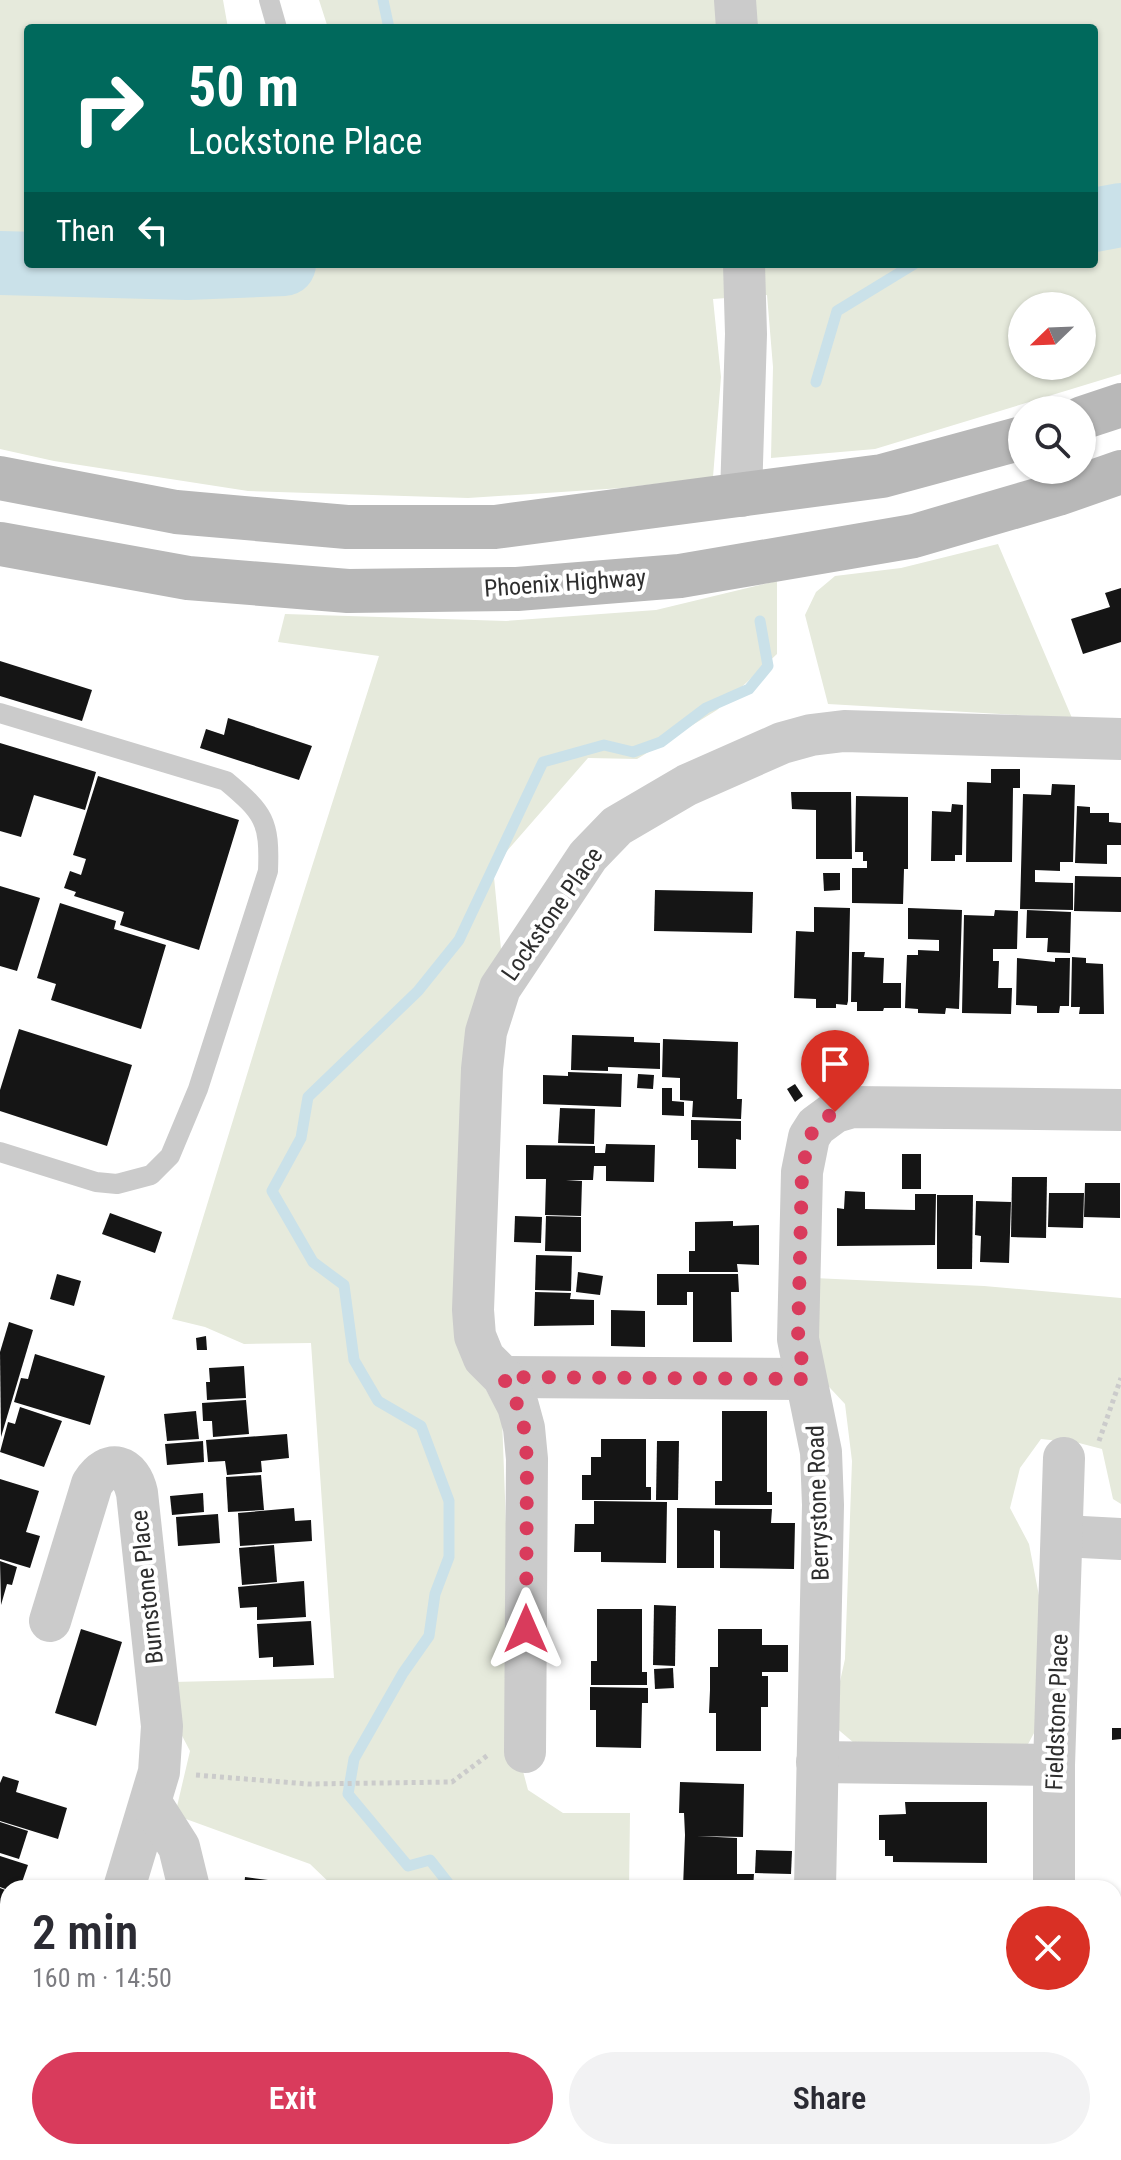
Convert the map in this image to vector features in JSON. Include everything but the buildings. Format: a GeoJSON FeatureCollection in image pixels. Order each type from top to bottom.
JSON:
{"type":"FeatureCollection","features":[{"type":"Feature","properties":{"kind":"main road"},"geometry":{"type":"LineString","coordinates":[[1096,413],[1121,405]]}},
{"type":"Feature","properties":{"kind":"main road"},"geometry":{"type":"LineString","coordinates":[[0,478],[176,512],[347,527],[495,527],[882,476],[1008,442]]}},
{"type":"Feature","properties":{"kind":"main road","name":"Phoenix Highway"},"geometry":{"type":"LineString","coordinates":[[0,544],[188,578],[348,591],[517,589],[680,576],[914,536],[1058,494],[1121,472]]}},
{"type":"Feature","properties":{"kind":"street"},"geometry":{"type":"LineString","coordinates":[[735,0],[737,24]]}},
{"type":"Feature","properties":{"kind":"street"},"geometry":{"type":"LineString","coordinates":[[741,496],[746,334],[744,268]]}},
{"type":"Feature","properties":{"kind":"street","name":"Lockstone Place"},"geometry":{"type":"LineString","coordinates":[[526,1732],[527,1459],[524,1428],[518,1406],[503,1377],[484,1358],[475,1336],[473,1310],[482,1069],[486,1032],[500,988],[588,856],[617,826],[687,785],[782,743],[844,731],[1121,739]]}},
{"type":"Feature","properties":{"kind":"street","name":"Berrystone Road"},"geometry":{"type":"LineString","coordinates":[[815,1880],[823,1505],[816,1416],[798,1339],[802,1172],[809,1137],[821,1121],[852,1107],[1121,1110]]}},
{"type":"Feature","properties":{"kind":"street"},"geometry":{"type":"LineString","coordinates":[[503,1377],[805,1379]]}},
{"type":"Feature","properties":{"kind":"street","name":"Fieldstone Place"},"geometry":{"type":"LineString","coordinates":[[1054,1880],[1054,1765],[1064,1458]]}},
{"type":"Feature","properties":{"kind":"street","name":"Burnstone Place"},"geometry":{"type":"LineString","coordinates":[[50,1621],[92,1484],[105,1469],[116,1467],[126,1470],[133,1478],[137,1493],[162,1726],[155,1787],[126,1880]]}},
{"type":"Feature","properties":{"kind":"street"},"geometry":{"type":"LineString","coordinates":[[1063,1536],[1121,1539]]}},
{"type":"Feature","properties":{"kind":"street"},"geometry":{"type":"LineString","coordinates":[[817,1762],[1054,1765]]}},
{"type":"Feature","properties":{"kind":"street"},"geometry":{"type":"LineString","coordinates":[[155,1787],[179,1847],[187,1880]]}},
{"type":"Feature","properties":{"kind":"lane"},"geometry":{"type":"LineString","coordinates":[[269,0],[276,24]]}},
{"type":"Feature","properties":{"kind":"lane"},"geometry":{"type":"LineString","coordinates":[[0,713],[226,781],[263,816],[269,840],[268,871],[198,1089],[170,1156],[151,1175],[117,1184],[96,1182],[0,1152]]}},
{"type":"Feature","properties":{"kind":"path"},"geometry":{"type":"LineString","coordinates":[[1064,1458],[1095,1452],[1121,1378]]}},
{"type":"Feature","properties":{"kind":"path"},"geometry":{"type":"LineString","coordinates":[[155,1787],[452,1782],[526,1732]]}},
{"type":"Feature","properties":{"kind":"shaded area"},"geometry":{"type":"Polygon","coordinates":[[[0,0],[223,0],[227,24],[24,24],[24,268],[1098,268],[1098,24],[327,24],[319,0],[1121,0],[1121,374],[1049,396],[1008,396],[1008,408],[875,449],[771,458],[773,367],[767,295],[713,299],[721,377],[713,477],[622,488],[468,498],[248,491],[54,461],[0,449],[0,0]]]}},
{"type":"Feature","properties":{"kind":"shaded area"},"geometry":{"type":"Polygon","coordinates":[[[998,544],[1072,718],[828,704],[805,615],[816,592],[835,576],[901,568],[998,544]]]}},
{"type":"Feature","properties":{"kind":"shaded area"},"geometry":{"type":"Polygon","coordinates":[[[777,581],[777,654],[717,710],[637,759],[588,758],[493,867],[501,949],[477,1374],[502,1418],[514,1737],[528,1790],[563,1813],[630,1813],[629,1880],[327,1880],[310,1864],[175,1815],[190,1751],[179,1730],[173,1682],[334,1678],[311,1343],[244,1344],[205,1327],[172,1319],[379,656],[278,642],[285,614],[506,621],[656,610],[777,581]]]}},
{"type":"Feature","properties":{"kind":"shaded area"},"geometry":{"type":"Polygon","coordinates":[[[814,1278],[984,1286],[1121,1298],[1121,1504],[1113,1499],[1102,1449],[1041,1439],[1020,1468],[1010,1508],[1029,1544],[1045,1627],[1040,1722],[1027,1746],[854,1743],[834,1726],[833,1713],[845,1659],[852,1461],[845,1404],[817,1374],[814,1278]]]}},
{"type":"Feature","properties":{"kind":"waterway"},"geometry":{"type":"LineString","coordinates":[[383,0],[388,24]]}},
{"type":"Feature","properties":{"kind":"waterway"},"geometry":{"type":"LineString","coordinates":[[1098,219],[1121,215]]}},
{"type":"Feature","properties":{"kind":"waterway"},"geometry":{"type":"LineString","coordinates":[[0,263],[24,264]]}},
{"type":"Feature","properties":{"kind":"waterway"},"geometry":{"type":"LineString","coordinates":[[816,382],[837,311],[907,268]]}},
{"type":"Feature","properties":{"kind":"waterway"},"geometry":{"type":"LineString","coordinates":[[446,1880],[430,1860],[408,1866],[348,1794],[354,1759],[403,1673],[429,1636],[435,1594],[449,1557],[449,1501],[421,1426],[378,1401],[354,1360],[344,1285],[313,1262],[272,1191],[301,1138],[308,1097],[418,991],[459,940],[543,762],[604,745],[633,752],[661,742],[706,708],[749,689],[768,666],[760,621]]}},
{"type":"Feature","properties":{"kind":"route"},"geometry":{"type":"LineString","coordinates":[[526,1629],[527,1459],[518,1406],[503,1377],[805,1379],[798,1339],[802,1172],[809,1137],[821,1121],[835,1112]]}}]}
